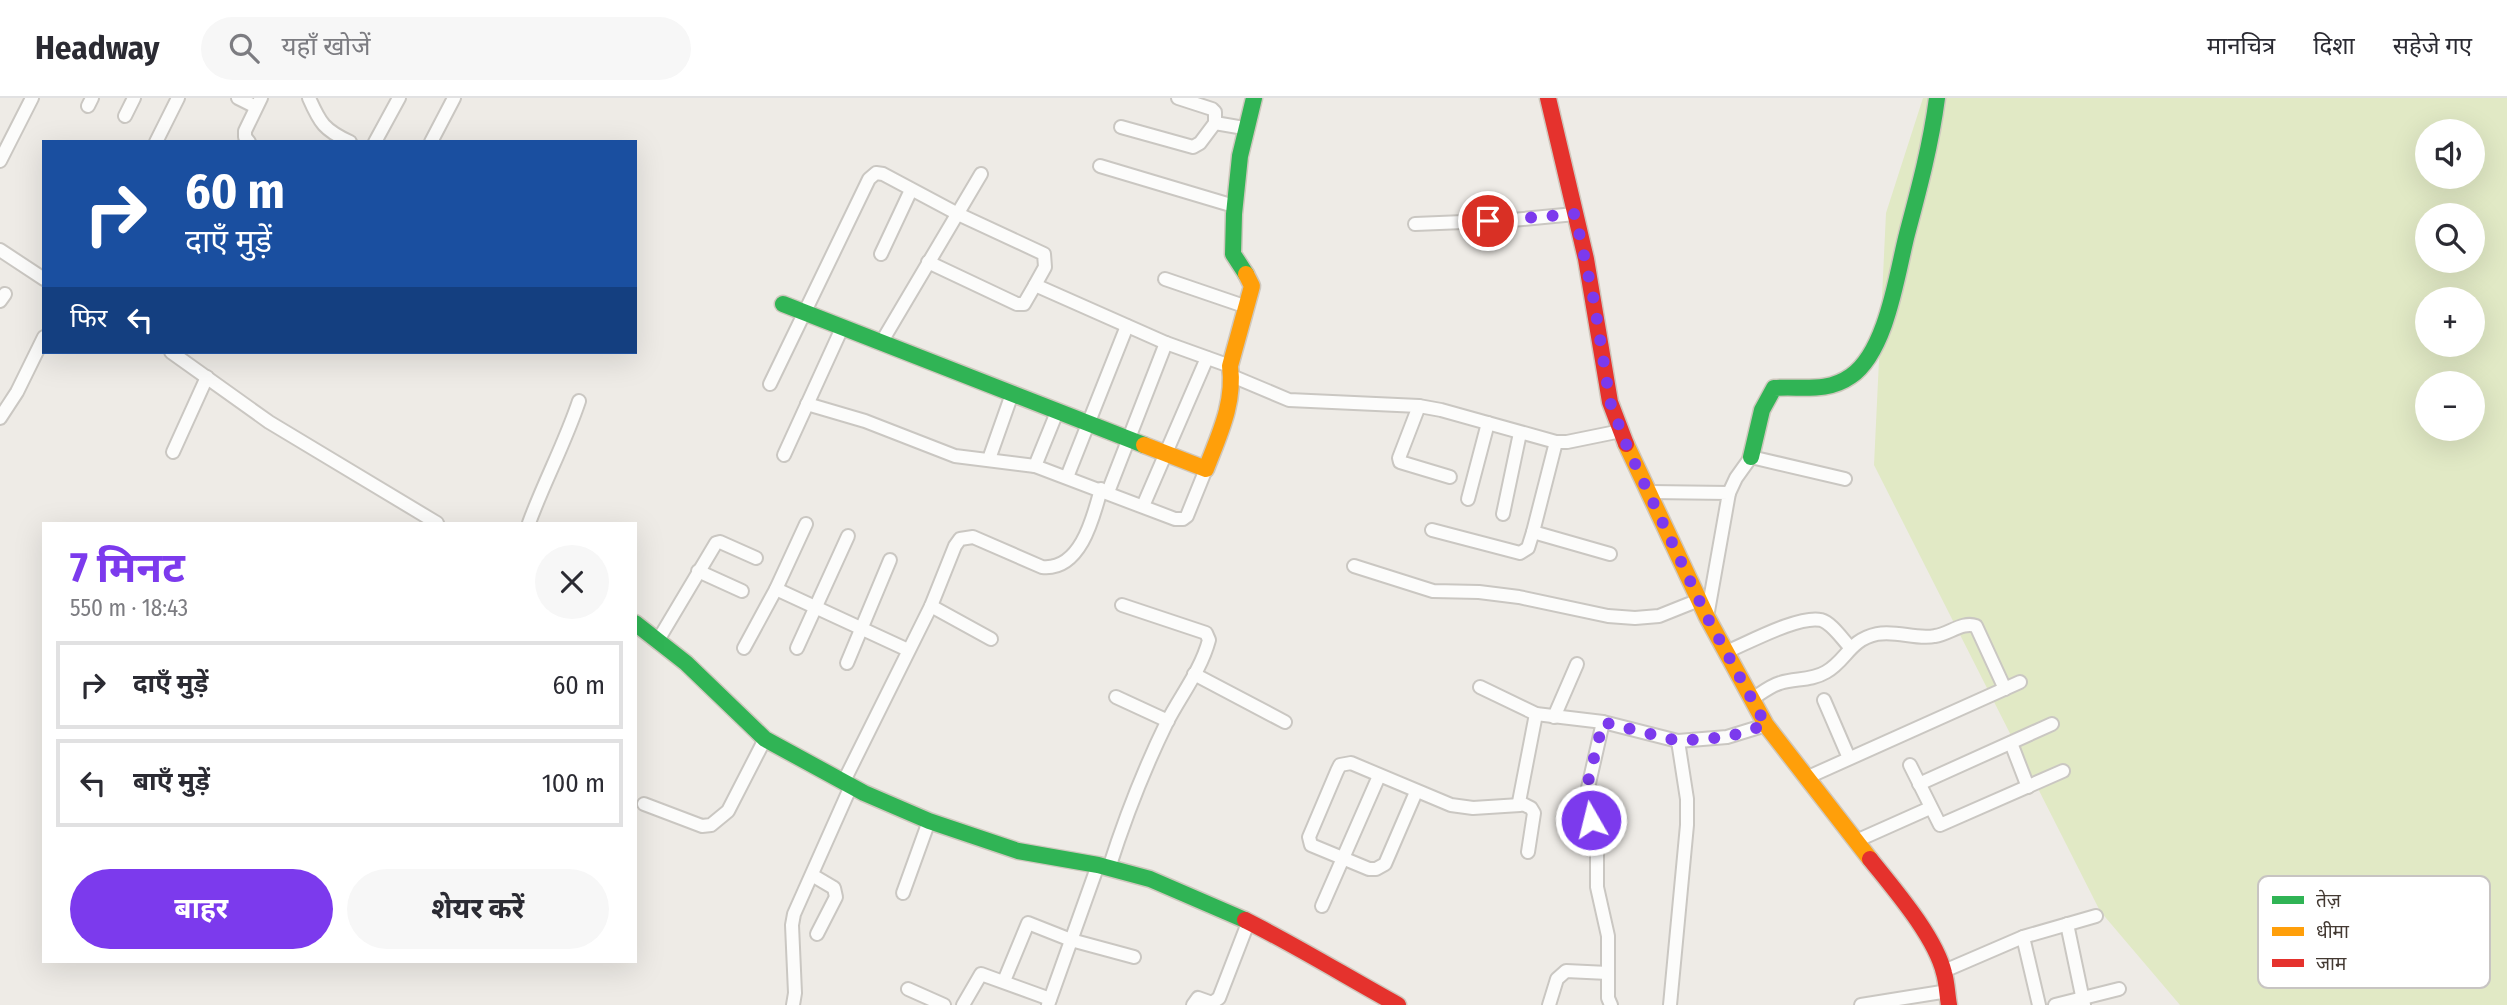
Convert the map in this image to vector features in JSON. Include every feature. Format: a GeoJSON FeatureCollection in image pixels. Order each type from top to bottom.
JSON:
{"type":"FeatureCollection","features":[{"type":"Feature","properties":{"kind":"street"},"geometry":{"type":"LineString","coordinates":[[0,162],[32,98]]}},
{"type":"Feature","properties":{"kind":"street"},"geometry":{"type":"LineString","coordinates":[[125,116],[134,98]]}},
{"type":"Feature","properties":{"kind":"street"},"geometry":{"type":"LineString","coordinates":[[157,140],[178,98]]}},
{"type":"Feature","properties":{"kind":"street"},"geometry":{"type":"LineString","coordinates":[[238,98],[258,103],[245,131],[247,140]]}},
{"type":"Feature","properties":{"kind":"street"},"geometry":{"type":"LineString","coordinates":[[309,98],[322,125],[346,140]]}},
{"type":"Feature","properties":{"kind":"street"},"geometry":{"type":"LineString","coordinates":[[376,140],[399,98]]}},
{"type":"Feature","properties":{"kind":"street"},"geometry":{"type":"LineString","coordinates":[[432,140],[454,98]]}},
{"type":"Feature","properties":{"kind":"street"},"geometry":{"type":"LineString","coordinates":[[1121,127],[1193,147],[1200,144],[1215,123],[1215,112],[1178,98]]}},
{"type":"Feature","properties":{"kind":"street"},"geometry":{"type":"LineString","coordinates":[[807,404],[864,421],[944,452],[1035,466],[1175,519],[1183,519],[1206,469],[1232,398],[1231,371],[1252,286],[1247,273],[1234,259],[1234,206],[1244,128],[1254,98]]}},
{"type":"Feature","properties":{"kind":"street"},"geometry":{"type":"LineString","coordinates":[[1548,98],[1594,301],[1610,402],[1621,430],[1707,617],[1766,725],[1902,898],[1930,942],[1944,971],[1949,998],[1861,1005]]}},
{"type":"Feature","properties":{"kind":"street"},"geometry":{"type":"LineString","coordinates":[[1707,617],[1729,493],[1751,457],[1769,393],[1774,388],[1810,390],[1829,387],[1852,376],[1867,359],[1877,340],[1894,286],[1934,129],[1937,98]]}},
{"type":"Feature","properties":{"kind":"street"},"geometry":{"type":"LineString","coordinates":[[1215,123],[1244,128]]}},
{"type":"Feature","properties":{"kind":"street"},"geometry":{"type":"LineString","coordinates":[[1100,166],[1234,206]]}},
{"type":"Feature","properties":{"kind":"street"},"geometry":{"type":"LineString","coordinates":[[770,384],[869,180],[876,173],[883,174],[958,214],[1044,254],[1046,260],[1045,267],[1024,304],[1017,304],[928,262]]}},
{"type":"Feature","properties":{"kind":"street"},"geometry":{"type":"LineString","coordinates":[[881,343],[981,174]]}},
{"type":"Feature","properties":{"kind":"street"},"geometry":{"type":"LineString","coordinates":[[881,254],[911,190]]}},
{"type":"Feature","properties":{"kind":"street"},"geometry":{"type":"LineString","coordinates":[[1415,224],[1575,214]]}},
{"type":"Feature","properties":{"kind":"street"},"geometry":{"type":"LineString","coordinates":[[0,250],[42,278]]}},
{"type":"Feature","properties":{"kind":"street"},"geometry":{"type":"LineString","coordinates":[[1165,279],[1247,307]]}},
{"type":"Feature","properties":{"kind":"street"},"geometry":{"type":"LineString","coordinates":[[1035,285],[1166,343],[1207,358],[1289,400],[1419,406],[1556,442],[1621,430]]}},
{"type":"Feature","properties":{"kind":"street"},"geometry":{"type":"LineString","coordinates":[[783,304],[1206,469]]}},
{"type":"Feature","properties":{"kind":"street"},"geometry":{"type":"LineString","coordinates":[[1067,477],[1127,326]]}},
{"type":"Feature","properties":{"kind":"street"},"geometry":{"type":"LineString","coordinates":[[784,455],[842,328]]}},
{"type":"Feature","properties":{"kind":"street"},"geometry":{"type":"LineString","coordinates":[[0,418],[5,400],[42,340]]}},
{"type":"Feature","properties":{"kind":"street"},"geometry":{"type":"LineString","coordinates":[[793,1005],[794,914],[847,783],[931,606],[955,545],[960,539],[973,537],[1042,566],[1052,568],[1068,560],[1088,532],[1166,343]]}},
{"type":"Feature","properties":{"kind":"street"},"geometry":{"type":"LineString","coordinates":[[174,354],[269,422],[435,522]]}},
{"type":"Feature","properties":{"kind":"street"},"geometry":{"type":"LineString","coordinates":[[1143,506],[1207,358]]}},
{"type":"Feature","properties":{"kind":"street"},"geometry":{"type":"LineString","coordinates":[[173,452],[207,377]]}},
{"type":"Feature","properties":{"kind":"street"},"geometry":{"type":"LineString","coordinates":[[989,459],[1012,394]]}},
{"type":"Feature","properties":{"kind":"street"},"geometry":{"type":"LineString","coordinates":[[529,522],[539,495],[566,441],[579,401]]}},
{"type":"Feature","properties":{"kind":"street"},"geometry":{"type":"LineString","coordinates":[[1419,406],[1399,458],[1400,462],[1450,477]]}},
{"type":"Feature","properties":{"kind":"street"},"geometry":{"type":"LineString","coordinates":[[1035,466],[1057,412]]}},
{"type":"Feature","properties":{"kind":"street"},"geometry":{"type":"LineString","coordinates":[[1468,499],[1488,424]]}},
{"type":"Feature","properties":{"kind":"street"},"geometry":{"type":"LineString","coordinates":[[1503,514],[1520,433]]}},
{"type":"Feature","properties":{"kind":"street"},"geometry":{"type":"LineString","coordinates":[[1432,530],[1520,553],[1528,548],[1556,442]]}},
{"type":"Feature","properties":{"kind":"street"},"geometry":{"type":"LineString","coordinates":[[1751,457],[1845,479]]}},
{"type":"Feature","properties":{"kind":"street"},"geometry":{"type":"LineString","coordinates":[[1650,492],[1729,493]]}},
{"type":"Feature","properties":{"kind":"street"},"geometry":{"type":"LineString","coordinates":[[744,648],[776,589],[806,524]]}},
{"type":"Feature","properties":{"kind":"street"},"geometry":{"type":"LineString","coordinates":[[1533,532],[1610,554]]}},
{"type":"Feature","properties":{"kind":"street"},"geometry":{"type":"LineString","coordinates":[[797,648],[848,537]]}},
{"type":"Feature","properties":{"kind":"street"},"geometry":{"type":"LineString","coordinates":[[657,642],[716,543],[720,542],[756,558]]}},
{"type":"Feature","properties":{"kind":"street"},"geometry":{"type":"LineString","coordinates":[[847,663],[890,560]]}},
{"type":"Feature","properties":{"kind":"street"},"geometry":{"type":"LineString","coordinates":[[1354,566],[1433,591],[1479,592],[1519,597],[1608,616],[1659,616],[1699,600]]}},
{"type":"Feature","properties":{"kind":"street"},"geometry":{"type":"LineString","coordinates":[[698,571],[742,591]]}},
{"type":"Feature","properties":{"kind":"street"},"geometry":{"type":"LineString","coordinates":[[776,589],[908,650]]}},
{"type":"Feature","properties":{"kind":"street"},"geometry":{"type":"LineString","coordinates":[[963,1005],[981,974],[1004,981],[1049,1002],[1071,940],[1168,721],[1208,644],[1206,633],[1122,605]]}},
{"type":"Feature","properties":{"kind":"street"},"geometry":{"type":"LineString","coordinates":[[931,606],[991,639]]}},
{"type":"Feature","properties":{"kind":"street"},"geometry":{"type":"LineString","coordinates":[[1726,652],[1811,620],[1827,623],[1850,646]]}},
{"type":"Feature","properties":{"kind":"street"},"geometry":{"type":"LineString","coordinates":[[637,625],[695,672],[765,739],[847,783],[929,821],[1018,851],[1104,866],[1150,878],[1281,938],[1398,1005]]}},
{"type":"Feature","properties":{"kind":"street"},"geometry":{"type":"LineString","coordinates":[[1752,699],[1781,682],[1811,678],[1826,672],[1859,640],[1877,634],[1897,632],[1932,637],[1966,625],[1976,626],[2005,689]]}},
{"type":"Feature","properties":{"kind":"street"},"geometry":{"type":"LineString","coordinates":[[1554,717],[1577,664]]}},
{"type":"Feature","properties":{"kind":"street"},"geometry":{"type":"LineString","coordinates":[[1194,674],[1285,722]]}},
{"type":"Feature","properties":{"kind":"street"},"geometry":{"type":"LineString","coordinates":[[1806,778],[2020,682]]}},
{"type":"Feature","properties":{"kind":"street"},"geometry":{"type":"LineString","coordinates":[[1480,687],[1536,714],[1603,722],[1678,741],[1727,737],[1766,725]]}},
{"type":"Feature","properties":{"kind":"street"},"geometry":{"type":"LineString","coordinates":[[1116,697],[1168,721]]}},
{"type":"Feature","properties":{"kind":"street"},"geometry":{"type":"LineString","coordinates":[[1824,700],[1849,758]]}},
{"type":"Feature","properties":{"kind":"street"},"geometry":{"type":"LineString","coordinates":[[1520,805],[1536,714]]}},
{"type":"Feature","properties":{"kind":"street"},"geometry":{"type":"LineString","coordinates":[[1603,722],[1584,801],[1591,820],[1597,853],[1597,887],[1608,936],[1608,998],[1611,1005]]}},
{"type":"Feature","properties":{"kind":"street"},"geometry":{"type":"LineString","coordinates":[[1919,784],[2052,724]]}},
{"type":"Feature","properties":{"kind":"street"},"geometry":{"type":"LineString","coordinates":[[644,804],[702,826],[711,825],[728,811],[765,739]]}},
{"type":"Feature","properties":{"kind":"street"},"geometry":{"type":"LineString","coordinates":[[1670,1005],[1687,825],[1687,799],[1678,741]]}},
{"type":"Feature","properties":{"kind":"street"},"geometry":{"type":"LineString","coordinates":[[2011,743],[2028,787]]}},
{"type":"Feature","properties":{"kind":"street"},"geometry":{"type":"LineString","coordinates":[[1416,792],[1385,864],[1376,869],[1369,869],[1311,845],[1309,841],[1308,837],[1340,765],[1351,763],[1416,792],[1463,808],[1520,805],[1531,808],[1534,813],[1528,852]]}},
{"type":"Feature","properties":{"kind":"street"},"geometry":{"type":"LineString","coordinates":[[1910,765],[1937,822],[1944,824],[2063,771]]}},
{"type":"Feature","properties":{"kind":"street"},"geometry":{"type":"LineString","coordinates":[[1322,906],[1379,776]]}},
{"type":"Feature","properties":{"kind":"street"},"geometry":{"type":"LineString","coordinates":[[1856,841],[1930,808]]}},
{"type":"Feature","properties":{"kind":"street"},"geometry":{"type":"LineString","coordinates":[[903,893],[929,821]]}},
{"type":"Feature","properties":{"kind":"street"},"geometry":{"type":"LineString","coordinates":[[811,875],[834,888],[836,892],[817,934]]}},
{"type":"Feature","properties":{"kind":"street"},"geometry":{"type":"LineString","coordinates":[[1944,971],[2023,937],[2096,916]]}},
{"type":"Feature","properties":{"kind":"street"},"geometry":{"type":"LineString","coordinates":[[1004,981],[1028,923],[1071,940],[1135,957]]}},
{"type":"Feature","properties":{"kind":"street"},"geometry":{"type":"LineString","coordinates":[[1193,1005],[1198,998],[1212,1003],[1219,998],[1248,923]]}},
{"type":"Feature","properties":{"kind":"street"},"geometry":{"type":"LineString","coordinates":[[2067,924],[2084,1002]]}},
{"type":"Feature","properties":{"kind":"street"},"geometry":{"type":"LineString","coordinates":[[2023,937],[2039,1005]]}},
{"type":"Feature","properties":{"kind":"street"},"geometry":{"type":"LineString","coordinates":[[1549,1005],[1557,979],[1566,971],[1608,973]]}},
{"type":"Feature","properties":{"kind":"street"},"geometry":{"type":"LineString","coordinates":[[908,989],[944,1005]]}},
{"type":"Feature","properties":{"kind":"street"},"geometry":{"type":"LineString","coordinates":[[2055,1005],[2084,1002],[2119,989]]}},
{"type":"Feature","properties":{"kind":"green space"},"geometry":{"type":"Polygon","coordinates":[[[1923,98],[2507,98],[2507,1005],[2180,1005],[2100,911],[1874,465],[1886,213],[1923,98]]]}},
{"type":"Feature","properties":{"kind":"traffic: fast"},"geometry":{"type":"LineString","coordinates":[[1246,274],[1233,254],[1234,214],[1240,156],[1254,98]]}},
{"type":"Feature","properties":{"kind":"traffic: fast"},"geometry":{"type":"LineString","coordinates":[[1751,457],[1762,410],[1774,388],[1833,385],[1851,376],[1874,349],[1889,310],[1928,149],[1937,98]]}},
{"type":"Feature","properties":{"kind":"traffic: fast"},"geometry":{"type":"LineString","coordinates":[[783,304],[1144,445]]}},
{"type":"Feature","properties":{"kind":"traffic: fast"},"geometry":{"type":"LineString","coordinates":[[637,625],[686,663],[765,739],[864,793],[929,821],[1018,851],[1098,865],[1150,879],[1245,920]]}},
{"type":"Feature","properties":{"kind":"traffic: slow"},"geometry":{"type":"LineString","coordinates":[[1144,445],[1206,469],[1228,406],[1230,366],[1252,286],[1246,274]]}},
{"type":"Feature","properties":{"kind":"traffic: slow"},"geometry":{"type":"LineString","coordinates":[[1626,444],[1707,617],[1766,725],[1870,859]]}},
{"type":"Feature","properties":{"kind":"traffic: jam"},"geometry":{"type":"LineString","coordinates":[[1548,98],[1586,259],[1610,402],[1626,444]]}},
{"type":"Feature","properties":{"kind":"traffic: jam"},"geometry":{"type":"LineString","coordinates":[[1870,859],[1913,913],[1932,944],[1944,973],[1949,1005]]}},
{"type":"Feature","properties":{"kind":"traffic: jam"},"geometry":{"type":"LineString","coordinates":[[1245,920],[1398,1005]]}},
{"type":"Feature","properties":{"kind":"route"},"geometry":{"type":"LineString","coordinates":[[1488,221],[1575,214],[1586,258],[1610,402],[1628,449],[1707,617],[1766,725],[1727,737],[1678,741],[1603,722],[1584,801],[1591,820]]}}]}
